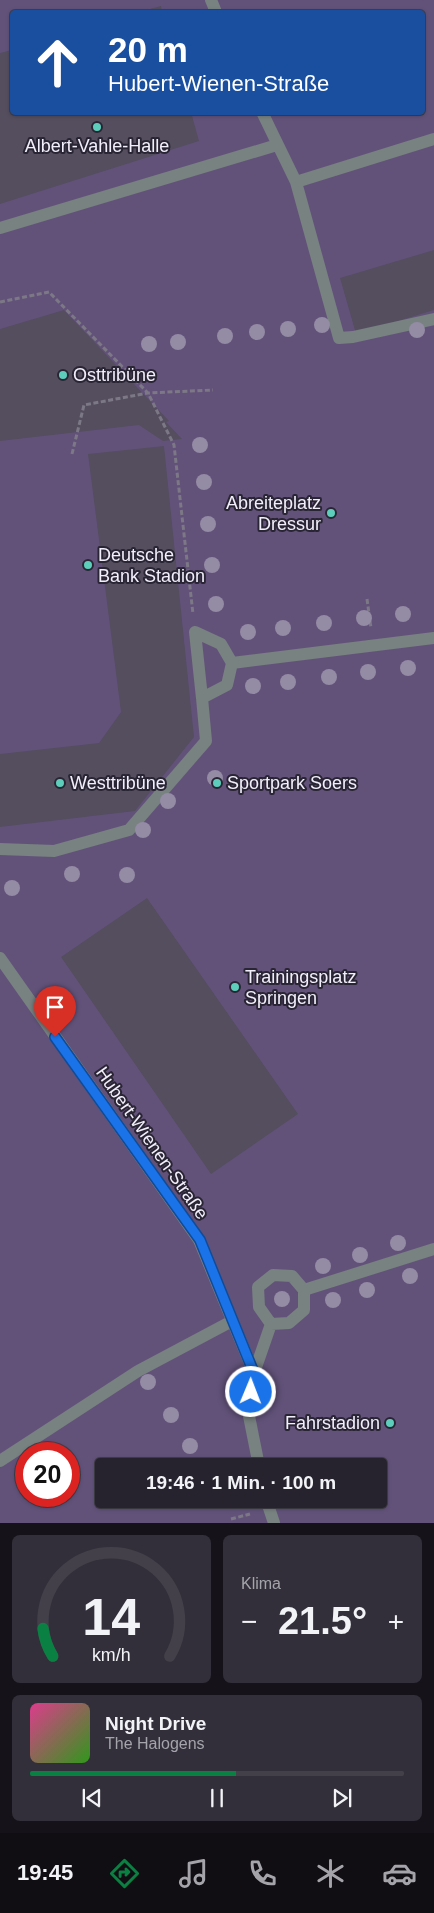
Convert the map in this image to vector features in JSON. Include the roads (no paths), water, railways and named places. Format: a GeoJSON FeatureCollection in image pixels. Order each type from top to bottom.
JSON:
{"type":"FeatureCollection","features":[{"type":"Feature","properties":{"kind":"lane"},"geometry":{"type":"LineString","coordinates":[[263,115],[296,182],[339,338],[353,337],[434,319]]}},
{"type":"Feature","properties":{"kind":"lane"},"geometry":{"type":"LineString","coordinates":[[296,182],[434,139]]}},
{"type":"Feature","properties":{"kind":"lane"},"geometry":{"type":"LineString","coordinates":[[0,228],[277,145]]}},
{"type":"Feature","properties":{"kind":"lane"},"geometry":{"type":"LineString","coordinates":[[0,849],[54,851],[129,830],[206,741],[195,632],[221,644],[232,663],[227,685],[202,698]]}},
{"type":"Feature","properties":{"kind":"lane"},"geometry":{"type":"LineString","coordinates":[[232,663],[434,638]]}},
{"type":"Feature","properties":{"kind":"lane","name":"Hubert-Wienen-Straße"},"geometry":{"type":"LineString","coordinates":[[0,958],[200,1240],[254,1373]]}},
{"type":"Feature","properties":{"kind":"lane"},"geometry":{"type":"LineString","coordinates":[[304,1290],[434,1249]]}},
{"type":"Feature","properties":{"kind":"lane"},"geometry":{"type":"LineString","coordinates":[[273,1275],[292,1276],[304,1290],[304,1310],[289,1323],[271,1324],[259,1307],[258,1287],[273,1275]]}},
{"type":"Feature","properties":{"kind":"lane"},"geometry":{"type":"LineString","coordinates":[[0,1461],[138,1371],[232,1321]]}},
{"type":"Feature","properties":{"kind":"lane"},"geometry":{"type":"LineString","coordinates":[[257,1458],[248,1412],[254,1373],[271,1324]]}},
{"type":"Feature","properties":{"kind":"lane"},"geometry":{"type":"LineString","coordinates":[[269,1508],[274,1523]]}},
{"type":"Feature","properties":{"kind":"place","name":"Albert-Vahle-Halle"},"geometry":{"type":"Point","coordinates":[97,127]}},
{"type":"Feature","properties":{"kind":"place","name":"Osttribüne"},"geometry":{"type":"Point","coordinates":[63,375]}},
{"type":"Feature","properties":{"kind":"place","name":"Abreiteplatz Dressur"},"geometry":{"type":"Point","coordinates":[331,513]}},
{"type":"Feature","properties":{"kind":"place","name":"Deutsche Bank Stadion"},"geometry":{"type":"Point","coordinates":[88,565]}},
{"type":"Feature","properties":{"kind":"place","name":"Westtribüne"},"geometry":{"type":"Point","coordinates":[60,783]}},
{"type":"Feature","properties":{"kind":"place","name":"Sportpark Soers"},"geometry":{"type":"Point","coordinates":[217,783]}},
{"type":"Feature","properties":{"kind":"place","name":"Trainingsplatz Springen"},"geometry":{"type":"Point","coordinates":[235,987]}},
{"type":"Feature","properties":{"kind":"place","name":"Fahrstadion"},"geometry":{"type":"Point","coordinates":[390,1423]}}]}
